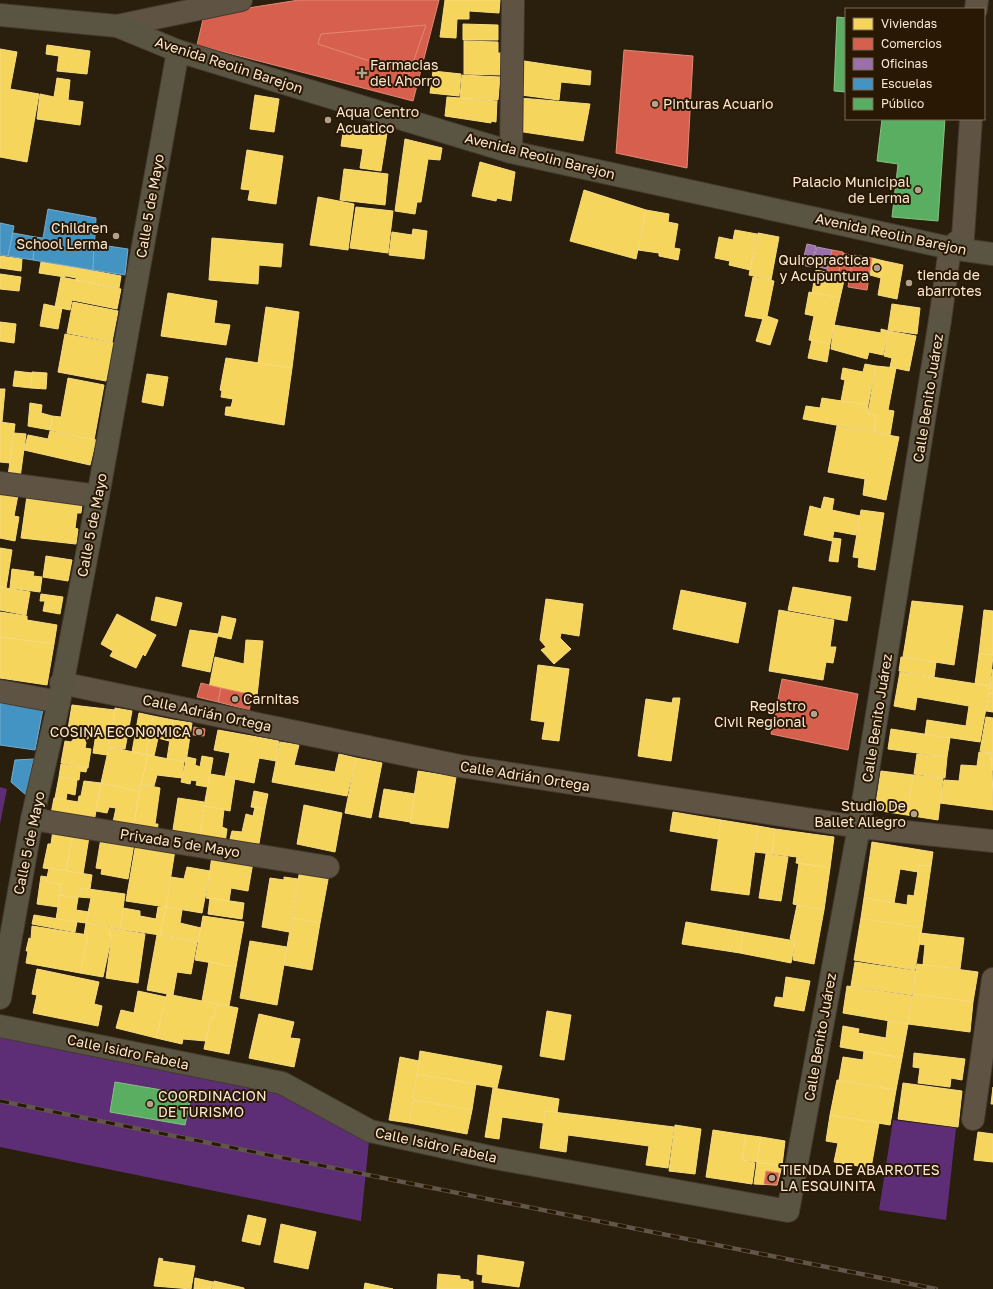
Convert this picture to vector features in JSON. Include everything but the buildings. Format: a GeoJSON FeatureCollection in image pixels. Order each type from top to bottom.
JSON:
{"type":"FeatureCollection","features":[{"type":"Feature","properties":{"kind":"main road","name":"Avenida Reolin Barejon"},"geometry":{"type":"LineString","coordinates":[[0,15],[117,26],[178,51],[511,152],[950,248],[993,254]]}},
{"type":"Feature","properties":{"kind":"main road","name":"Calle 5 de Mayo"},"geometry":{"type":"LineString","coordinates":[[0,998],[32,820],[60,692],[98,496],[178,51]]}},
{"type":"Feature","properties":{"kind":"main road","name":"Calle Benito Juárez"},"geometry":{"type":"LineString","coordinates":[[788,1211],[859,827],[940,320]]}},
{"type":"Feature","properties":{"kind":"main road","name":"Calle Isidro Fabela"},"geometry":{"type":"LineString","coordinates":[[0,1026],[282,1083],[370,1131],[495,1158],[788,1211]]}},
{"type":"Feature","properties":{"kind":"street"},"geometry":{"type":"LineString","coordinates":[[117,26],[241,0]]}},
{"type":"Feature","properties":{"kind":"street"},"geometry":{"type":"LineString","coordinates":[[511,152],[513,0]]}},
{"type":"Feature","properties":{"kind":"street"},"geometry":{"type":"LineString","coordinates":[[950,248],[963,237],[971,120]]}},
{"type":"Feature","properties":{"kind":"street","name":"Calle Benito Juárez"},"geometry":{"type":"LineString","coordinates":[[940,320],[950,248]]}},
{"type":"Feature","properties":{"kind":"street"},"geometry":{"type":"LineString","coordinates":[[0,483],[98,496]]}},
{"type":"Feature","properties":{"kind":"street","name":"Calle Adrián Ortega"},"geometry":{"type":"LineString","coordinates":[[0,691],[60,692],[460,766],[859,827],[993,841]]}},
{"type":"Feature","properties":{"kind":"street","name":"Privada 5 de Mayo"},"geometry":{"type":"LineString","coordinates":[[32,820],[328,867]]}},
{"type":"Feature","properties":{"kind":"street"},"geometry":{"type":"LineString","coordinates":[[973,1120],[993,979]]}},
{"type":"Feature","properties":{"kind":"shaded area"},"geometry":{"type":"Polygon","coordinates":[[[0,787],[7,789],[0,824],[0,787]]]}},
{"type":"Feature","properties":{"kind":"shaded area"},"geometry":{"type":"Polygon","coordinates":[[[0,1026],[282,1083],[370,1131],[361,1221],[0,1147],[0,1026]]]}},
{"type":"Feature","properties":{"kind":"shaded area"},"geometry":{"type":"Polygon","coordinates":[[[893,1120],[956,1128],[946,1220],[879,1210],[893,1120]]]}},
{"type":"Feature","properties":{"kind":"railway"},"geometry":{"type":"LineString","coordinates":[[0,1101],[936,1289]]}},
{"type":"Feature","properties":{"kind":"place","name":"Farmacias del Ahorro"},"geometry":{"type":"Point","coordinates":[362,73]}},
{"type":"Feature","properties":{"kind":"place","name":"Pinturas Acuario"},"geometry":{"type":"Point","coordinates":[655,104]}},
{"type":"Feature","properties":{"kind":"place","name":"Aqua Centro Acuatico"},"geometry":{"type":"Point","coordinates":[328,120]}},
{"type":"Feature","properties":{"kind":"place","name":"Palacio Municipal de Lerma"},"geometry":{"type":"Point","coordinates":[918,190]}},
{"type":"Feature","properties":{"kind":"place","name":"Children School Lerma"},"geometry":{"type":"Point","coordinates":[116,236]}},
{"type":"Feature","properties":{"kind":"place","name":"Quiropractica y Acupuntura"},"geometry":{"type":"Point","coordinates":[877,268]}},
{"type":"Feature","properties":{"kind":"place","name":"tienda de abarrotes"},"geometry":{"type":"Point","coordinates":[909,283]}},
{"type":"Feature","properties":{"kind":"place","name":"Carnitas"},"geometry":{"type":"Point","coordinates":[235,699]}},
{"type":"Feature","properties":{"kind":"place","name":"Registro Civil Regional"},"geometry":{"type":"Point","coordinates":[814,714]}},
{"type":"Feature","properties":{"kind":"place","name":"COSINA ECONOMICA"},"geometry":{"type":"Point","coordinates":[199,732]}},
{"type":"Feature","properties":{"kind":"place","name":"Studio De Ballet Allegro"},"geometry":{"type":"Point","coordinates":[914,814]}},
{"type":"Feature","properties":{"kind":"place","name":"COORDINACION DE TURISMO"},"geometry":{"type":"Point","coordinates":[150,1104]}},
{"type":"Feature","properties":{"kind":"place","name":"TIENDA DE ABARROTES LA ESQUINITA"},"geometry":{"type":"Point","coordinates":[772,1178]}}]}
